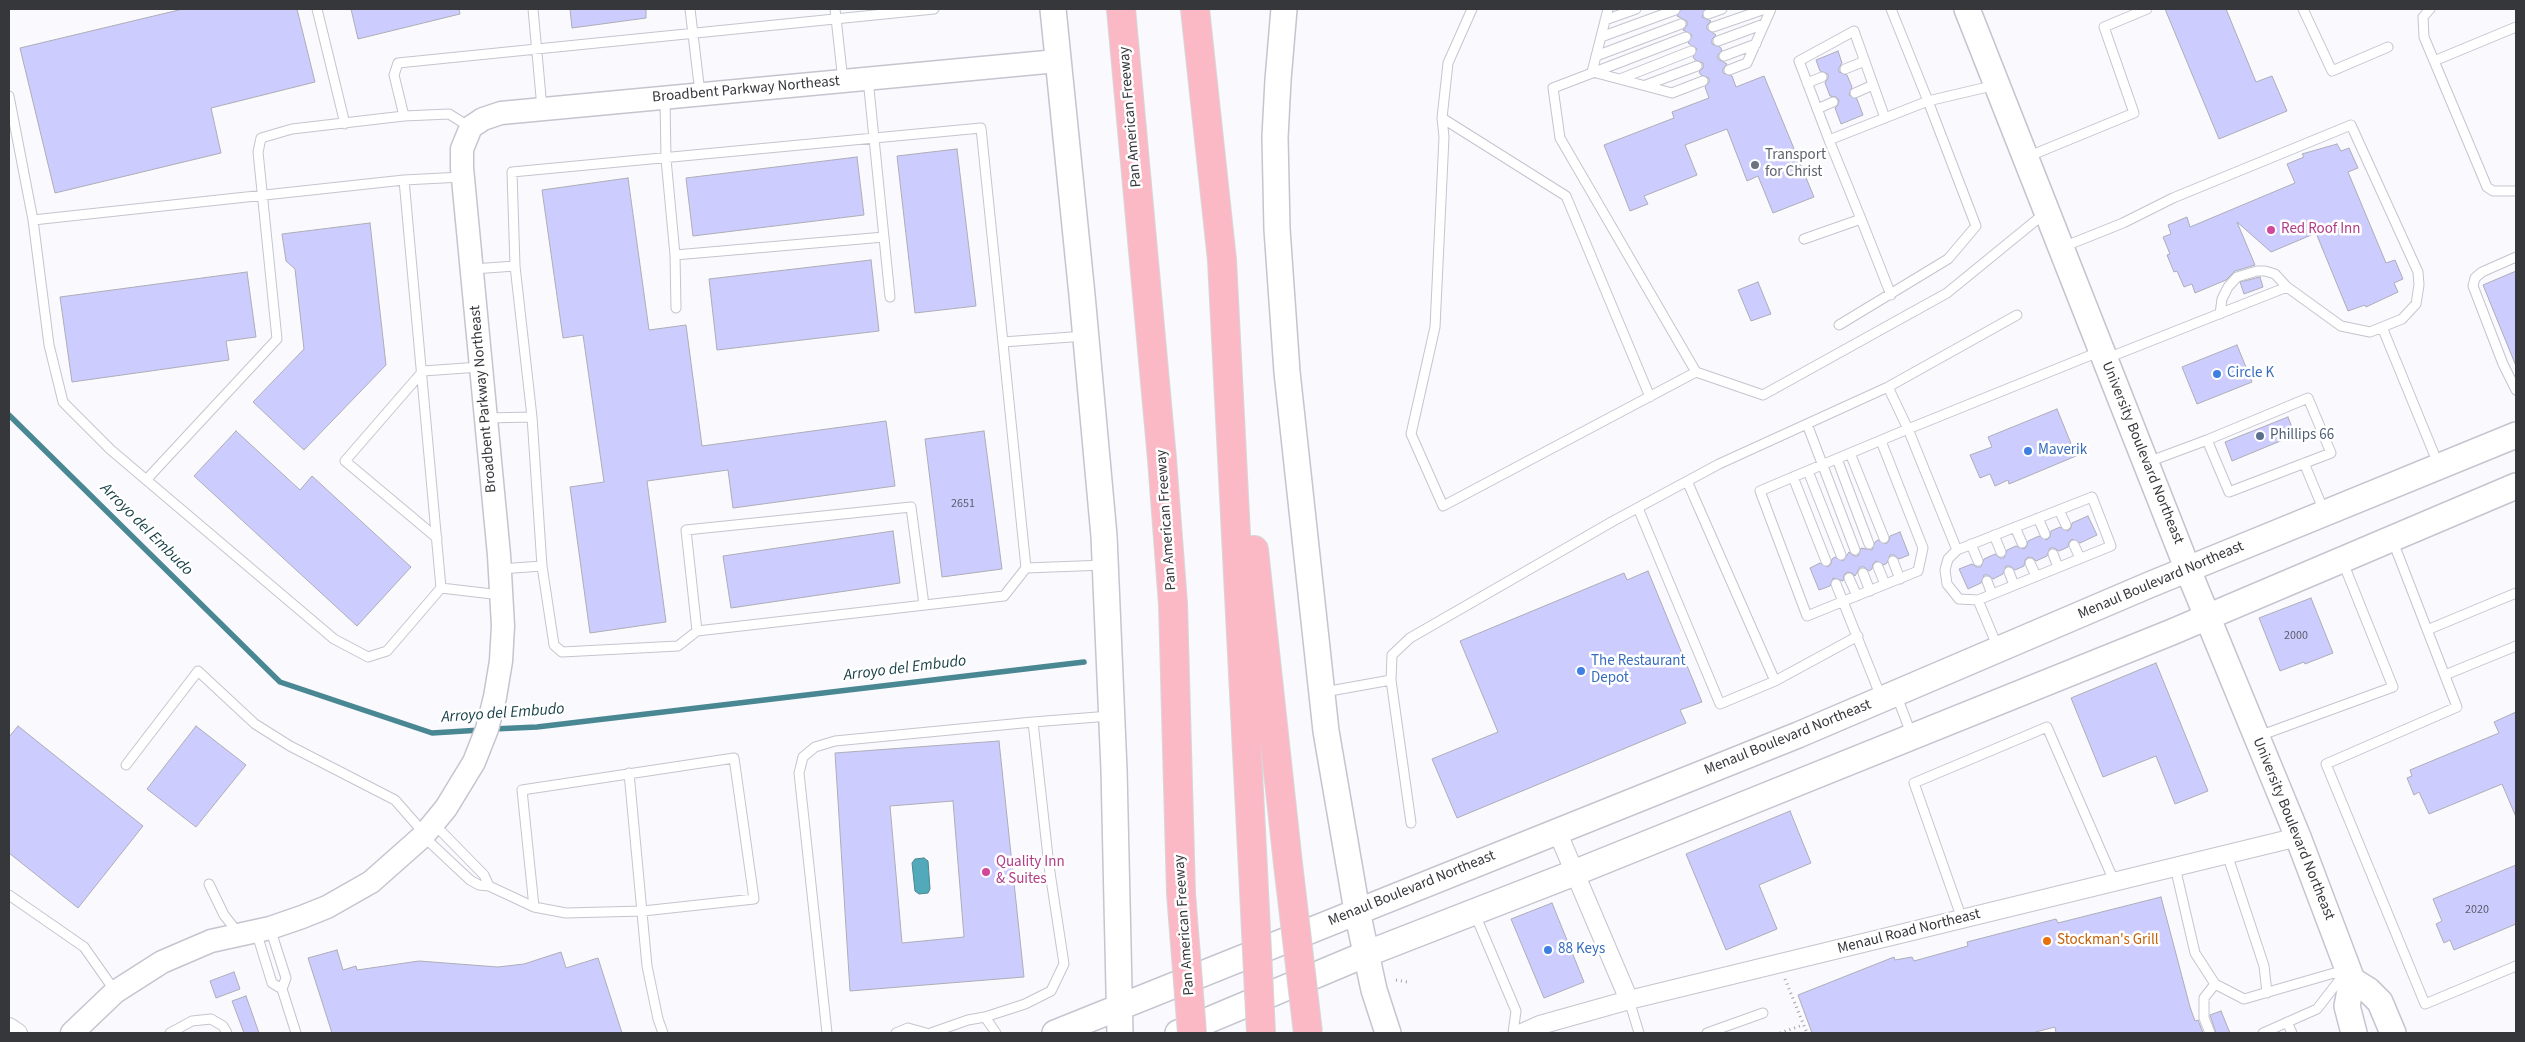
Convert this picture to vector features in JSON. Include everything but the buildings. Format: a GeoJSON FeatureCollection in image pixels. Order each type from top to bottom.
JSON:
{"type":"FeatureCollection","features":[{"type":"Feature","properties":{"kind":"highway","name":"Pan American Freeway"},"geometry":{"type":"LineString","coordinates":[[1121,9],[1162,459],[1173,604],[1181,893],[1192,1033]]}},
{"type":"Feature","properties":{"kind":"highway"},"geometry":{"type":"LineString","coordinates":[[1195,9],[1299,969],[1308,1033]]}},
{"type":"Feature","properties":{"kind":"highway"},"geometry":{"type":"LineString","coordinates":[[1222,260],[1261,1033]]}},
{"type":"Feature","properties":{"kind":"highway"},"geometry":{"type":"LineString","coordinates":[[1174,1033],[1181,893]]}},
{"type":"Feature","properties":{"kind":"main road"},"geometry":{"type":"LineString","coordinates":[[1052,9],[1086,336],[1105,565],[1112,716],[1120,1033]]}},
{"type":"Feature","properties":{"kind":"main road"},"geometry":{"type":"LineString","coordinates":[[1284,9],[1276,128],[1277,229],[1287,372],[1322,693],[1357,911],[1366,954],[1388,1033]]}},
{"type":"Feature","properties":{"kind":"main road","name":"University Boulevard Northeast"},"geometry":{"type":"LineString","coordinates":[[1967,9],[2188,570],[2298,837],[2350,974]]}},
{"type":"Feature","properties":{"kind":"main road","name":"Menaul Boulevard Northeast"},"geometry":{"type":"LineString","coordinates":[[1056,1033],[1889,697],[2188,570],[2516,435]]}},
{"type":"Feature","properties":{"kind":"main road"},"geometry":{"type":"LineString","coordinates":[[1178,1033],[1366,954],[1574,873],[2208,618],[2516,486]]}},
{"type":"Feature","properties":{"kind":"main road"},"geometry":{"type":"LineString","coordinates":[[2350,974],[2347,1006],[2354,1033]]}},
{"type":"Feature","properties":{"kind":"main road"},"geometry":{"type":"LineString","coordinates":[[2350,974],[2380,1002],[2393,1033]]}},
{"type":"Feature","properties":{"kind":"street","name":"Broadbent Parkway Northeast"},"geometry":{"type":"LineString","coordinates":[[72,1033],[115,992],[162,962],[211,941],[255,931],[327,907],[356,891],[389,868],[427,831],[458,789],[474,762],[487,729],[501,661],[501,595],[482,366],[463,177],[462,149],[471,128],[490,116],[542,109],[1057,61]]}},
{"type":"Feature","properties":{"kind":"street"},"geometry":{"type":"LineString","coordinates":[[1557,831],[1629,1000]]}},
{"type":"Feature","properties":{"kind":"street","name":"Menaul Road Northeast"},"geometry":{"type":"LineString","coordinates":[[1522,1033],[1540,1025],[1629,1000],[2298,837]]}},
{"type":"Feature","properties":{"kind":"street"},"geometry":{"type":"LineString","coordinates":[[9,1027],[18,1033]]}},
{"type":"Feature","properties":{"kind":"lane"},"geometry":{"type":"LineString","coordinates":[[317,9],[344,124]]}},
{"type":"Feature","properties":{"kind":"lane"},"geometry":{"type":"LineString","coordinates":[[533,9],[535,49],[542,109]]}},
{"type":"Feature","properties":{"kind":"lane"},"geometry":{"type":"LineString","coordinates":[[690,9],[700,94]]}},
{"type":"Feature","properties":{"kind":"lane"},"geometry":{"type":"LineString","coordinates":[[835,9],[843,81]]}},
{"type":"Feature","properties":{"kind":"lane"},"geometry":{"type":"LineString","coordinates":[[404,116],[394,75],[398,63],[934,9]]}},
{"type":"Feature","properties":{"kind":"lane"},"geometry":{"type":"LineString","coordinates":[[1472,9],[1448,63],[1442,118],[1444,137],[1434,327],[1411,434],[1443,506],[1696,372]]}},
{"type":"Feature","properties":{"kind":"lane"},"geometry":{"type":"LineString","coordinates":[[1592,72],[1608,9]]}},
{"type":"Feature","properties":{"kind":"lane"},"geometry":{"type":"LineString","coordinates":[[1605,20],[1636,9]]}},
{"type":"Feature","properties":{"kind":"lane"},"geometry":{"type":"LineString","coordinates":[[1708,14],[1722,9]]}},
{"type":"Feature","properties":{"kind":"lane"},"geometry":{"type":"LineString","coordinates":[[1713,27],[1765,9]]}},
{"type":"Feature","properties":{"kind":"lane"},"geometry":{"type":"LineString","coordinates":[[1729,70],[1747,63],[1772,9]]}},
{"type":"Feature","properties":{"kind":"lane"},"geometry":{"type":"LineString","coordinates":[[1839,325],[1948,259],[1976,226],[1891,9]]}},
{"type":"Feature","properties":{"kind":"lane"},"geometry":{"type":"LineString","coordinates":[[2025,158],[2134,113],[2104,26],[2147,9]]}},
{"type":"Feature","properties":{"kind":"lane"},"geometry":{"type":"LineString","coordinates":[[2303,9],[2332,71],[2388,47]]}},
{"type":"Feature","properties":{"kind":"lane"},"geometry":{"type":"LineString","coordinates":[[2430,9],[2423,16],[2424,37],[2487,187],[2493,191],[2516,191]]}},
{"type":"Feature","properties":{"kind":"lane"},"geometry":{"type":"LineString","coordinates":[[1601,37],[1675,10]]}},
{"type":"Feature","properties":{"kind":"lane"},"geometry":{"type":"LineString","coordinates":[[1596,56],[1681,24]]}},
{"type":"Feature","properties":{"kind":"lane"},"geometry":{"type":"LineString","coordinates":[[1718,41],[1764,24]]}},
{"type":"Feature","properties":{"kind":"lane"},"geometry":{"type":"LineString","coordinates":[[2434,60],[2516,27]]}},
{"type":"Feature","properties":{"kind":"lane"},"geometry":{"type":"LineString","coordinates":[[1885,118],[1854,31],[1799,61],[1891,295]]}},
{"type":"Feature","properties":{"kind":"lane"},"geometry":{"type":"LineString","coordinates":[[1686,37],[1553,88],[1560,138],[1696,372],[1763,395],[1947,294],[2046,212]]}},
{"type":"Feature","properties":{"kind":"lane"},"geometry":{"type":"LineString","coordinates":[[1724,56],[1756,44]]}},
{"type":"Feature","properties":{"kind":"lane"},"geometry":{"type":"LineString","coordinates":[[1620,79],[1691,51]]}},
{"type":"Feature","properties":{"kind":"lane"},"geometry":{"type":"LineString","coordinates":[[1845,69],[1865,61]]}},
{"type":"Feature","properties":{"kind":"lane"},"geometry":{"type":"LineString","coordinates":[[1646,86],[1697,66]]}},
{"type":"Feature","properties":{"kind":"lane"},"geometry":{"type":"LineString","coordinates":[[1592,72],[1672,92],[1703,81]]}},
{"type":"Feature","properties":{"kind":"lane"},"geometry":{"type":"LineString","coordinates":[[1807,83],[1822,77]]}},
{"type":"Feature","properties":{"kind":"lane"},"geometry":{"type":"LineString","coordinates":[[868,79],[890,297]]}},
{"type":"Feature","properties":{"kind":"lane"},"geometry":{"type":"LineString","coordinates":[[1855,93],[1874,85]]}},
{"type":"Feature","properties":{"kind":"lane"},"geometry":{"type":"LineString","coordinates":[[1829,140],[1928,101],[1996,85]]}},
{"type":"Feature","properties":{"kind":"lane"},"geometry":{"type":"LineString","coordinates":[[9,96],[33,220],[49,345],[64,402],[112,450],[334,639],[368,657],[386,651],[441,588],[423,371],[404,180]]}},
{"type":"Feature","properties":{"kind":"lane"},"geometry":{"type":"LineString","coordinates":[[664,98],[666,159],[675,255],[676,308]]}},
{"type":"Feature","properties":{"kind":"lane"},"geometry":{"type":"LineString","coordinates":[[1817,109],[1833,102]]}},
{"type":"Feature","properties":{"kind":"lane"},"geometry":{"type":"LineString","coordinates":[[147,479],[277,339],[258,152],[262,138],[292,129],[404,116],[449,114],[471,128]]}},
{"type":"Feature","properties":{"kind":"lane"},"geometry":{"type":"LineString","coordinates":[[1442,118],[1566,196],[1650,397]]}},
{"type":"Feature","properties":{"kind":"lane"},"geometry":{"type":"LineString","coordinates":[[2060,248],[2123,223],[2174,198],[2352,125],[2418,272],[2419,285],[2416,304],[2402,319],[2370,332],[2341,326],[2287,287],[2276,274],[2257,271],[2237,277],[2228,286],[2220,314]]}},
{"type":"Feature","properties":{"kind":"lane"},"geometry":{"type":"LineString","coordinates":[[981,128],[1026,568],[1004,596],[696,631],[678,646],[562,652],[554,645],[542,566],[532,417],[515,266],[512,172],[874,139],[981,128]]}},
{"type":"Feature","properties":{"kind":"lane"},"geometry":{"type":"LineString","coordinates":[[33,220],[404,180],[463,177]]}},
{"type":"Feature","properties":{"kind":"lane"},"geometry":{"type":"LineString","coordinates":[[1804,239],[1861,219]]}},
{"type":"Feature","properties":{"kind":"lane"},"geometry":{"type":"LineString","coordinates":[[675,255],[884,237]]}},
{"type":"Feature","properties":{"kind":"lane"},"geometry":{"type":"LineString","coordinates":[[2515,384],[2503,364],[2473,286],[2475,278],[2482,272],[2516,257]]}},
{"type":"Feature","properties":{"kind":"lane"},"geometry":{"type":"LineString","coordinates":[[472,269],[515,266]]}},
{"type":"Feature","properties":{"kind":"lane"},"geometry":{"type":"LineString","coordinates":[[1881,441],[1923,548],[1918,571],[1807,616],[1760,491],[1908,429],[2103,355],[2220,314],[2287,287]]}},
{"type":"Feature","properties":{"kind":"lane"},"geometry":{"type":"LineString","coordinates":[[1412,823],[1391,680],[1392,656],[1410,638],[1687,481],[1888,387],[2017,315]]}},
{"type":"Feature","properties":{"kind":"lane"},"geometry":{"type":"LineString","coordinates":[[2382,327],[2439,466]]}},
{"type":"Feature","properties":{"kind":"lane"},"geometry":{"type":"LineString","coordinates":[[1003,342],[1086,336]]}},
{"type":"Feature","properties":{"kind":"lane"},"geometry":{"type":"LineString","coordinates":[[437,538],[345,461],[423,371],[482,366]]}},
{"type":"Feature","properties":{"kind":"lane"},"geometry":{"type":"LineString","coordinates":[[1888,387],[1908,429],[1957,550]]}},
{"type":"Feature","properties":{"kind":"lane"},"geometry":{"type":"LineString","coordinates":[[2146,463],[2308,398],[2331,453],[2228,492],[2207,440]]}},
{"type":"Feature","properties":{"kind":"lane"},"geometry":{"type":"LineString","coordinates":[[486,418],[532,417]]}},
{"type":"Feature","properties":{"kind":"lane"},"geometry":{"type":"LineString","coordinates":[[1806,424],[1854,550]]}},
{"type":"Feature","properties":{"kind":"lane"},"geometry":{"type":"LineString","coordinates":[[1850,454],[1884,538]]}},
{"type":"Feature","properties":{"kind":"lane"},"geometry":{"type":"LineString","coordinates":[[1836,459],[1869,544]]}},
{"type":"Feature","properties":{"kind":"lane"},"geometry":{"type":"LineString","coordinates":[[2304,463],[2325,514]]}},
{"type":"Feature","properties":{"kind":"lane"},"geometry":{"type":"LineString","coordinates":[[1808,471],[1841,555]]}},
{"type":"Feature","properties":{"kind":"lane"},"geometry":{"type":"LineString","coordinates":[[1793,477],[1826,561]]}},
{"type":"Feature","properties":{"kind":"lane"},"geometry":{"type":"LineString","coordinates":[[1687,481],[1774,681]]}},
{"type":"Feature","properties":{"kind":"lane"},"geometry":{"type":"LineString","coordinates":[[2092,497],[2111,546],[1978,600],[1959,599],[1947,584],[1944,570],[1948,559],[1957,550],[2092,497]]}},
{"type":"Feature","properties":{"kind":"lane"},"geometry":{"type":"LineString","coordinates":[[696,631],[686,530],[911,507],[924,605]]}},
{"type":"Feature","properties":{"kind":"lane"},"geometry":{"type":"LineString","coordinates":[[1638,508],[1720,704],[1774,681],[1858,636]]}},
{"type":"Feature","properties":{"kind":"lane"},"geometry":{"type":"LineString","coordinates":[[2059,510],[2066,525]]}},
{"type":"Feature","properties":{"kind":"lane"},"geometry":{"type":"LineString","coordinates":[[2038,518],[2045,534]]}},
{"type":"Feature","properties":{"kind":"lane"},"geometry":{"type":"LineString","coordinates":[[2015,527],[2022,543]]}},
{"type":"Feature","properties":{"kind":"lane"},"geometry":{"type":"LineString","coordinates":[[1994,535],[2001,552]]}},
{"type":"Feature","properties":{"kind":"lane"},"geometry":{"type":"LineString","coordinates":[[2392,539],[2457,708],[2326,764],[2425,1004],[2516,966]]}},
{"type":"Feature","properties":{"kind":"lane"},"geometry":{"type":"LineString","coordinates":[[1971,544],[1978,562]]}},
{"type":"Feature","properties":{"kind":"lane"},"geometry":{"type":"LineString","coordinates":[[2074,545],[2080,558]]}},
{"type":"Feature","properties":{"kind":"lane"},"geometry":{"type":"LineString","coordinates":[[2053,554],[2058,567]]}},
{"type":"Feature","properties":{"kind":"lane"},"geometry":{"type":"LineString","coordinates":[[2257,737],[2393,687],[2342,560]]}},
{"type":"Feature","properties":{"kind":"lane"},"geometry":{"type":"LineString","coordinates":[[1893,561],[1900,579]]}},
{"type":"Feature","properties":{"kind":"lane"},"geometry":{"type":"LineString","coordinates":[[2030,563],[2036,576]]}},
{"type":"Feature","properties":{"kind":"lane"},"geometry":{"type":"LineString","coordinates":[[1026,568],[1105,565]]}},
{"type":"Feature","properties":{"kind":"lane"},"geometry":{"type":"LineString","coordinates":[[500,569],[542,566]]}},
{"type":"Feature","properties":{"kind":"lane"},"geometry":{"type":"LineString","coordinates":[[1878,567],[1886,584]]}},
{"type":"Feature","properties":{"kind":"lane"},"geometry":{"type":"LineString","coordinates":[[2009,572],[2014,585]]}},
{"type":"Feature","properties":{"kind":"lane"},"geometry":{"type":"LineString","coordinates":[[1863,573],[1870,591]]}},
{"type":"Feature","properties":{"kind":"lane"},"geometry":{"type":"LineString","coordinates":[[1849,578],[1857,596]]}},
{"type":"Feature","properties":{"kind":"lane"},"geometry":{"type":"LineString","coordinates":[[1987,581],[1992,594]]}},
{"type":"Feature","properties":{"kind":"lane"},"geometry":{"type":"LineString","coordinates":[[1836,584],[1858,636],[1912,737]]}},
{"type":"Feature","properties":{"kind":"lane"},"geometry":{"type":"LineString","coordinates":[[441,588],[501,595]]}},
{"type":"Feature","properties":{"kind":"lane"},"geometry":{"type":"LineString","coordinates":[[2427,630],[2516,593]]}},
{"type":"Feature","properties":{"kind":"lane"},"geometry":{"type":"LineString","coordinates":[[1978,600],[1999,650]]}},
{"type":"Feature","properties":{"kind":"lane"},"geometry":{"type":"LineString","coordinates":[[2444,676],[2516,646]]}},
{"type":"Feature","properties":{"kind":"lane"},"geometry":{"type":"LineString","coordinates":[[126,765],[198,671],[255,724],[290,746],[395,800],[427,831],[470,880],[479,885],[489,886],[534,907],[566,913],[643,911],[754,899],[734,758],[522,790],[534,907]]}},
{"type":"Feature","properties":{"kind":"lane"},"geometry":{"type":"LineString","coordinates":[[1322,693],[1391,680]]}},
{"type":"Feature","properties":{"kind":"lane"},"geometry":{"type":"LineString","coordinates":[[827,1033],[799,773],[803,757],[815,747],[835,741],[1112,716]]}},
{"type":"Feature","properties":{"kind":"lane"},"geometry":{"type":"LineString","coordinates":[[931,1033],[968,1020],[985,1017],[1025,1004],[1051,991],[1064,964],[1054,900],[1033,722]]}},
{"type":"Feature","properties":{"kind":"lane"},"geometry":{"type":"LineString","coordinates":[[1962,919],[1914,783],[2047,727],[2114,882]]}},
{"type":"Feature","properties":{"kind":"lane"},"geometry":{"type":"LineString","coordinates":[[629,773],[647,966],[658,1019],[663,1033]]}},
{"type":"Feature","properties":{"kind":"lane"},"geometry":{"type":"LineString","coordinates":[[427,831],[484,875],[489,886]]}},
{"type":"Feature","properties":{"kind":"lane"},"geometry":{"type":"LineString","coordinates":[[2227,854],[2264,966],[2267,993]]}},
{"type":"Feature","properties":{"kind":"lane"},"geometry":{"type":"LineString","coordinates":[[2175,867],[2195,953],[2215,984],[2244,999],[2350,974]]}},
{"type":"Feature","properties":{"kind":"lane"},"geometry":{"type":"LineString","coordinates":[[209,884],[224,915],[255,931],[286,978],[282,989],[296,1033]]}},
{"type":"Feature","properties":{"kind":"lane"},"geometry":{"type":"LineString","coordinates":[[9,896],[84,947],[115,992]]}},
{"type":"Feature","properties":{"kind":"lane"},"geometry":{"type":"LineString","coordinates":[[1474,912],[1516,1011],[1513,1033]]}},
{"type":"Feature","properties":{"kind":"lane"},"geometry":{"type":"LineString","coordinates":[[255,931],[272,983],[282,989]]}},
{"type":"Feature","properties":{"kind":"lane"},"geometry":{"type":"LineString","coordinates":[[2263,1033],[2316,1009],[2350,974]]}},
{"type":"Feature","properties":{"kind":"lane"},"geometry":{"type":"LineString","coordinates":[[2210,1033],[2204,1018],[2204,998],[2215,984]]}},
{"type":"Feature","properties":{"kind":"lane"},"geometry":{"type":"LineString","coordinates":[[1629,1000],[1639,1033]]}},
{"type":"Feature","properties":{"kind":"lane"},"geometry":{"type":"LineString","coordinates":[[1707,1033],[1763,1012]]}},
{"type":"Feature","properties":{"kind":"lane"},"geometry":{"type":"LineString","coordinates":[[985,1017],[996,1033]]}},
{"type":"Feature","properties":{"kind":"lane"},"geometry":{"type":"LineString","coordinates":[[170,1033],[192,1021],[211,1019],[223,1026],[228,1033]]}},
{"type":"Feature","properties":{"kind":"lane"},"geometry":{"type":"LineString","coordinates":[[2287,1022],[2292,1033]]}},
{"type":"Feature","properties":{"kind":"lane"},"geometry":{"type":"LineString","coordinates":[[896,1033],[908,1028],[926,1033]]}},
{"type":"Feature","properties":{"kind":"path"},"geometry":{"type":"LineString","coordinates":[[1785,979],[1807,1033]]}},
{"type":"Feature","properties":{"kind":"path"},"geometry":{"type":"LineString","coordinates":[[1396,980],[1407,982]]}},
{"type":"Feature","properties":{"kind":"path"},"geometry":{"type":"LineString","coordinates":[[1780,1033],[1804,1025]]}},
{"type":"Feature","properties":{"kind":"water"},"geometry":{"type":"Polygon","coordinates":[[[924,858],[928,861],[930,889],[928,893],[919,894],[915,891],[912,863],[915,859],[924,858]]]}},
{"type":"Feature","properties":{"kind":"waterway","name":"Arroyo del Embudo"},"geometry":{"type":"LineString","coordinates":[[9,415],[280,682],[432,733],[481,730]]}},
{"type":"Feature","properties":{"kind":"waterway","name":"Arroyo del Embudo"},"geometry":{"type":"LineString","coordinates":[[493,729],[537,727],[1084,662]]}},
{"type":"Feature","properties":{"kind":"place","name":"Transport for Christ"},"geometry":{"type":"Point","coordinates":[1755,165]}},
{"type":"Feature","properties":{"kind":"place","name":"Red Roof Inn"},"geometry":{"type":"Point","coordinates":[2271,230]}},
{"type":"Feature","properties":{"kind":"place","name":"Circle K"},"geometry":{"type":"Point","coordinates":[2217,374]}},
{"type":"Feature","properties":{"kind":"place","name":"Phillips 66"},"geometry":{"type":"Point","coordinates":[2260,436]}},
{"type":"Feature","properties":{"kind":"place","name":"Maverik"},"geometry":{"type":"Point","coordinates":[2028,451]}},
{"type":"Feature","properties":{"kind":"place","name":"The Restaurant Depot"},"geometry":{"type":"Point","coordinates":[1581,671]}},
{"type":"Feature","properties":{"kind":"place","name":"Quality Inn & Suites"},"geometry":{"type":"Point","coordinates":[986,872]}},
{"type":"Feature","properties":{"kind":"place","name":"Stockman's Grill"},"geometry":{"type":"Point","coordinates":[2047,941]}},
{"type":"Feature","properties":{"kind":"place","name":"88 Keys"},"geometry":{"type":"Point","coordinates":[1548,950]}}]}
